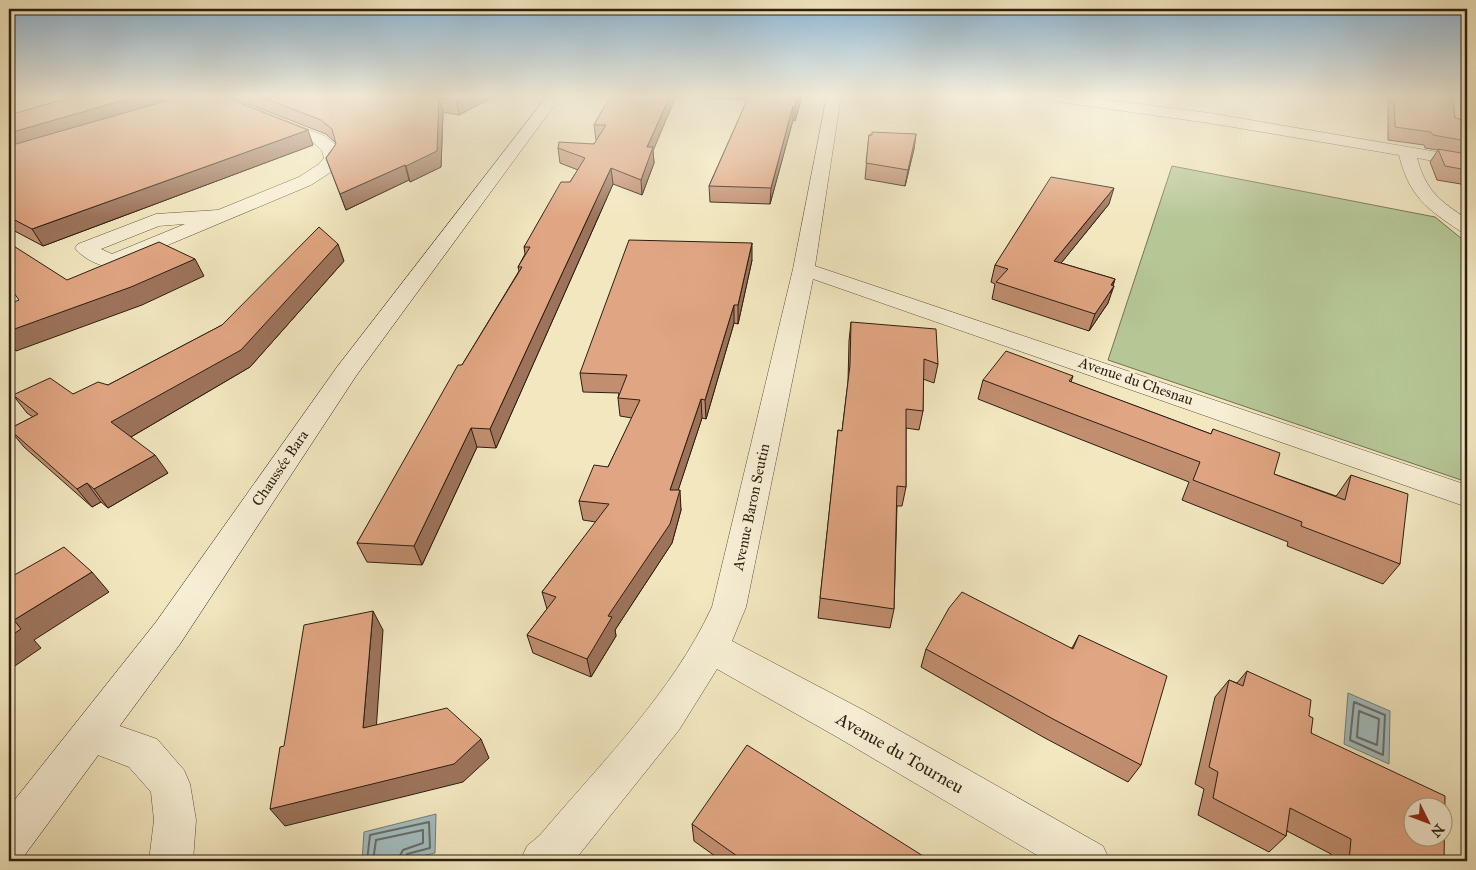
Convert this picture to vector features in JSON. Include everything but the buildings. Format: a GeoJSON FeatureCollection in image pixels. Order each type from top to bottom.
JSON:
{"type":"FeatureCollection","features":[{"type":"Feature","properties":{"kind":"street"},"geometry":{"type":"LineString","coordinates":[[220,216],[156,220],[85,248],[111,262],[305,181],[325,168],[332,158],[330,149],[319,139],[313,137]]}},
{"type":"Feature","properties":{"kind":"street","name":"Chaussée Bara"},"geometry":{"type":"LineString","coordinates":[[9,842],[168,633],[346,372],[523,137]]}},
{"type":"Feature","properties":{"kind":"street","name":"Avenue Baron Seutin"},"geometry":{"type":"LineString","coordinates":[[542,861],[555,850],[665,717],[711,648],[729,606],[804,269],[827,137]]}},
{"type":"Feature","properties":{"kind":"street"},"geometry":{"type":"LineString","coordinates":[[1320,137],[1467,162]]}},
{"type":"Feature","properties":{"kind":"street"},"geometry":{"type":"LineString","coordinates":[[1406,151],[1417,187],[1424,197],[1467,227]]}},
{"type":"Feature","properties":{"kind":"street"},"geometry":{"type":"LineString","coordinates":[[1435,206],[1467,213]]}},
{"type":"Feature","properties":{"kind":"street","name":"Avenue du Chesnau"},"geometry":{"type":"LineString","coordinates":[[804,269],[879,293],[1467,496]]}},
{"type":"Feature","properties":{"kind":"street","name":"Avenue du Tourneu"},"geometry":{"type":"LineString","coordinates":[[711,648],[851,724],[1088,861]]}},
{"type":"Feature","properties":{"kind":"street"},"geometry":{"type":"LineString","coordinates":[[91,734],[144,753],[170,784],[175,820],[171,861]]}},
{"type":"Feature","properties":{"kind":"green space"},"geometry":{"type":"Polygon","coordinates":[[[1172,166],[1435,217],[1467,243],[1467,482],[1108,360],[1172,166]]]}},
{"type":"Feature","properties":{"kind":"water"},"geometry":{"type":"Polygon","coordinates":[[[1348,693],[1390,711],[1389,764],[1344,744],[1348,693]]]}},
{"type":"Feature","properties":{"kind":"water"},"geometry":{"type":"Polygon","coordinates":[[[436,814],[435,853],[400,861],[362,861],[364,832],[436,814]]]}}]}
